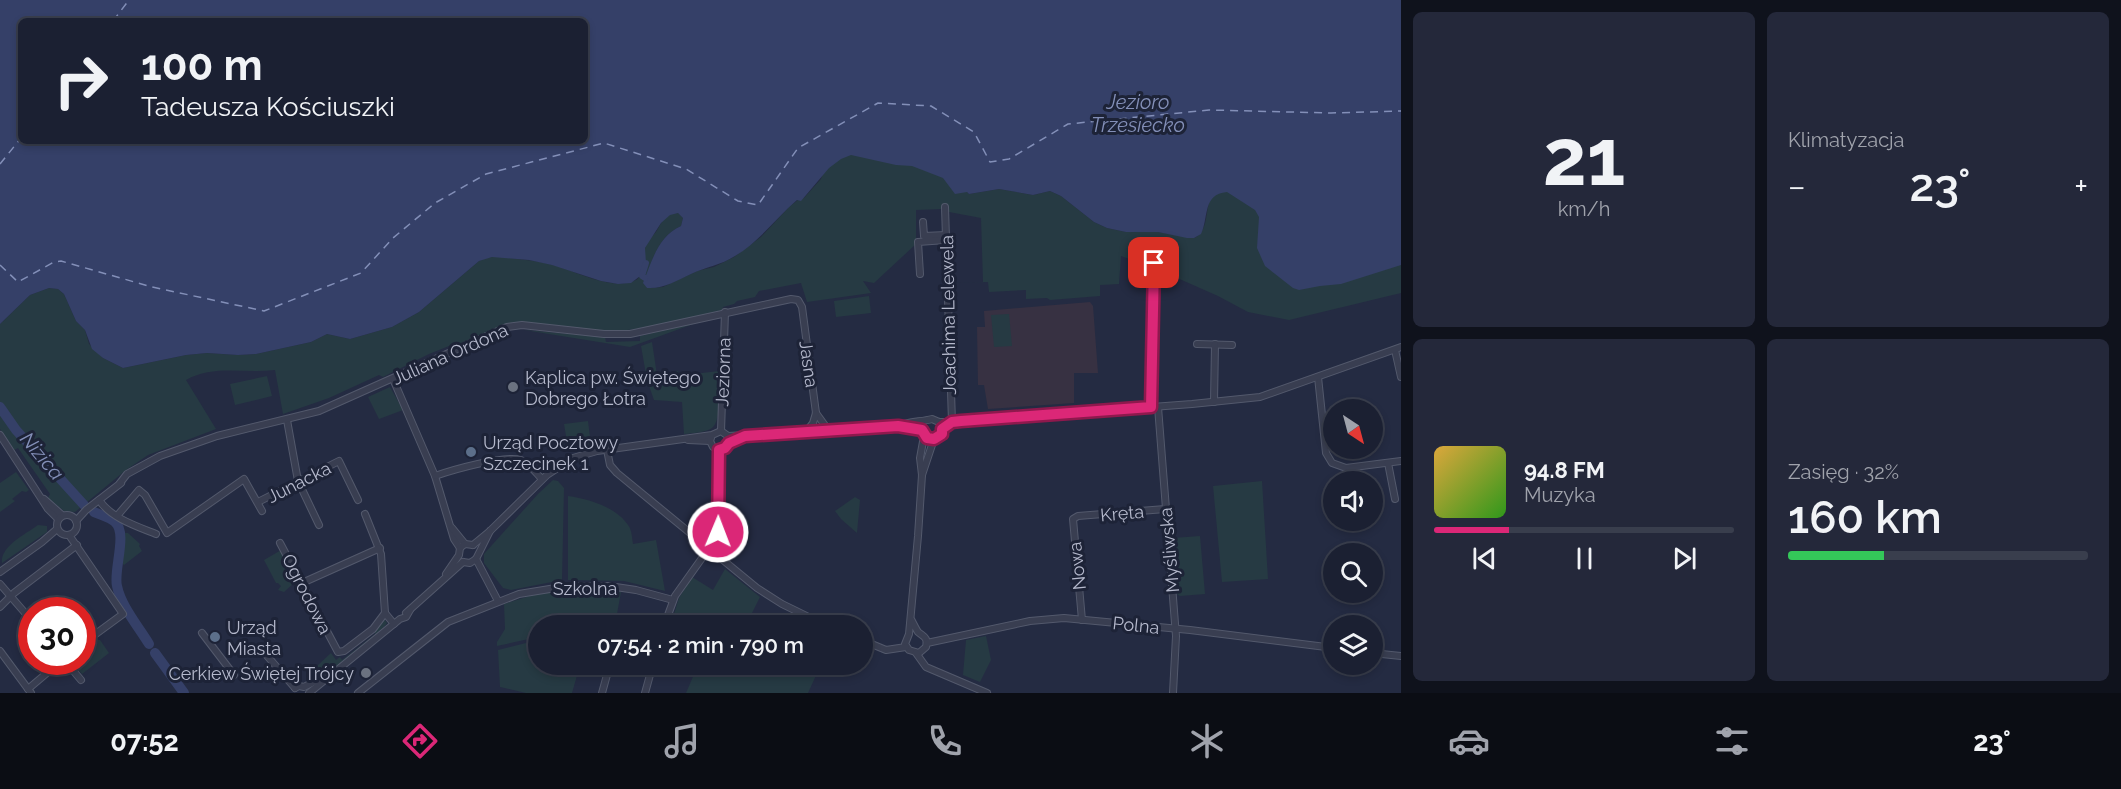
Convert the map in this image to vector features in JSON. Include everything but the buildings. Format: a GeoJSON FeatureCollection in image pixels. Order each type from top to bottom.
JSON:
{"type":"FeatureCollection","features":[{"type":"Feature","properties":{"kind":"street","name":"Joachima Lelewela"},"geometry":{"type":"LineString","coordinates":[[945,207],[952,422]]}},
{"type":"Feature","properties":{"kind":"street"},"geometry":{"type":"LineString","coordinates":[[923,222],[924,236],[946,238]]}},
{"type":"Feature","properties":{"kind":"street"},"geometry":{"type":"LineString","coordinates":[[920,274],[918,242],[946,238]]}},
{"type":"Feature","properties":{"kind":"street","name":"Myśliwska"},"geometry":{"type":"LineString","coordinates":[[1154,263],[1154,407],[1175,629],[1173,693]]}},
{"type":"Feature","properties":{"kind":"street","name":"Juliana Ordona"},"geometry":{"type":"LineString","coordinates":[[74,519],[130,477],[135,470],[160,456],[210,438],[319,411],[507,327],[522,325],[603,334],[630,334],[793,299],[800,303],[803,314]]}},
{"type":"Feature","properties":{"kind":"street","name":"Jeziorna"},"geometry":{"type":"LineString","coordinates":[[721,431],[725,312]]}},
{"type":"Feature","properties":{"kind":"street","name":"Jasna"},"geometry":{"type":"LineString","coordinates":[[803,314],[816,413],[813,423],[805,433]]}},
{"type":"Feature","properties":{"kind":"street"},"geometry":{"type":"LineString","coordinates":[[1197,344],[1232,345]]}},
{"type":"Feature","properties":{"kind":"street"},"geometry":{"type":"LineString","coordinates":[[1215,344],[1215,402]]}},
{"type":"Feature","properties":{"kind":"street"},"geometry":{"type":"LineString","coordinates":[[941,426],[952,422],[1260,397],[1398,349],[1401,377]]}},
{"type":"Feature","properties":{"kind":"street"},"geometry":{"type":"LineString","coordinates":[[1318,377],[1326,453],[1330,461],[1336,466],[1346,468],[1401,461]]}},
{"type":"Feature","properties":{"kind":"street"},"geometry":{"type":"LineString","coordinates":[[393,379],[435,476],[452,528],[470,561],[484,577],[498,601]]}},
{"type":"Feature","properties":{"kind":"street","name":"Jasna"},"geometry":{"type":"LineString","coordinates":[[816,413],[829,431]]}},
{"type":"Feature","properties":{"kind":"street"},"geometry":{"type":"LineString","coordinates":[[728,439],[898,426],[932,419],[941,426],[942,434],[934,439],[922,475]]}},
{"type":"Feature","properties":{"kind":"street"},"geometry":{"type":"LineString","coordinates":[[287,420],[298,481],[318,525]]}},
{"type":"Feature","properties":{"kind":"street"},"geometry":{"type":"LineString","coordinates":[[906,647],[911,619],[922,475],[920,458],[925,422]]}},
{"type":"Feature","properties":{"kind":"street"},"geometry":{"type":"LineString","coordinates":[[898,426],[923,433],[934,439]]}},
{"type":"Feature","properties":{"kind":"street"},"geometry":{"type":"LineString","coordinates":[[446,575],[449,567],[464,548],[490,531],[542,479],[561,464],[588,453],[687,440],[692,437],[711,438],[721,431],[728,439]]}},
{"type":"Feature","properties":{"kind":"street"},"geometry":{"type":"LineString","coordinates":[[0,435],[42,497],[60,517],[74,519],[77,527],[71,534]]}},
{"type":"Feature","properties":{"kind":"street"},"geometry":{"type":"LineString","coordinates":[[711,438],[713,447],[719,450],[725,448],[728,439]]}},
{"type":"Feature","properties":{"kind":"street"},"geometry":{"type":"LineString","coordinates":[[607,450],[612,469],[708,549],[774,600],[805,615]]}},
{"type":"Feature","properties":{"kind":"street"},"geometry":{"type":"LineString","coordinates":[[668,615],[673,600],[717,537],[719,450]]}},
{"type":"Feature","properties":{"kind":"street"},"geometry":{"type":"LineString","coordinates":[[435,476],[471,466],[516,460],[528,464],[542,479]]}},
{"type":"Feature","properties":{"kind":"street","name":"Junacka"},"geometry":{"type":"LineString","coordinates":[[258,502],[339,461],[358,500]]}},
{"type":"Feature","properties":{"kind":"street"},"geometry":{"type":"LineString","coordinates":[[1388,463],[1395,499]]}},
{"type":"Feature","properties":{"kind":"street"},"geometry":{"type":"LineString","coordinates":[[117,516],[139,490],[145,495],[167,533],[244,479],[262,511]]}},
{"type":"Feature","properties":{"kind":"street"},"geometry":{"type":"LineString","coordinates":[[99,500],[104,507],[117,516],[156,534]]}},
{"type":"Feature","properties":{"kind":"street","name":"Kręta"},"geometry":{"type":"LineString","coordinates":[[1079,516],[1165,509]]}},
{"type":"Feature","properties":{"kind":"street"},"geometry":{"type":"LineString","coordinates":[[365,514],[380,548],[385,613],[397,622]]}},
{"type":"Feature","properties":{"kind":"street","name":"Nowa"},"geometry":{"type":"LineString","coordinates":[[1079,516],[1072,522],[1082,620]]}},
{"type":"Feature","properties":{"kind":"street"},"geometry":{"type":"LineString","coordinates":[[59,531],[60,517]]}},
{"type":"Feature","properties":{"kind":"street"},"geometry":{"type":"LineString","coordinates":[[0,572],[59,531],[71,534]]}},
{"type":"Feature","properties":{"kind":"street"},"geometry":{"type":"LineString","coordinates":[[262,650],[294,690],[299,686],[307,691],[397,622],[446,575],[470,561],[490,531]]}},
{"type":"Feature","properties":{"kind":"street"},"geometry":{"type":"LineString","coordinates":[[71,534],[76,545],[123,614],[96,634]]}},
{"type":"Feature","properties":{"kind":"street","name":"Ogrodowa"},"geometry":{"type":"LineString","coordinates":[[280,543],[335,649],[340,652],[373,629],[385,613]]}},
{"type":"Feature","properties":{"kind":"street"},"geometry":{"type":"LineString","coordinates":[[0,607],[76,545]]}},
{"type":"Feature","properties":{"kind":"street"},"geometry":{"type":"LineString","coordinates":[[302,583],[380,548]]}},
{"type":"Feature","properties":{"kind":"street"},"geometry":{"type":"LineString","coordinates":[[464,548],[478,552]]}},
{"type":"Feature","properties":{"kind":"street"},"geometry":{"type":"LineString","coordinates":[[0,584],[18,605]]}},
{"type":"Feature","properties":{"kind":"street","name":"Szkolna"},"geometry":{"type":"LineString","coordinates":[[358,693],[444,624],[498,601],[543,589],[593,586],[620,587],[673,600]]}},
{"type":"Feature","properties":{"kind":"street"},"geometry":{"type":"LineString","coordinates":[[911,619],[918,632],[926,640],[919,652]]}},
{"type":"Feature","properties":{"kind":"street","name":"Polna"},"geometry":{"type":"LineString","coordinates":[[926,640],[939,640],[1040,619],[1082,620],[1175,629],[1323,647]]}},
{"type":"Feature","properties":{"kind":"street"},"geometry":{"type":"LineString","coordinates":[[909,634],[918,632]]}},
{"type":"Feature","properties":{"kind":"street"},"geometry":{"type":"LineString","coordinates":[[202,633],[234,675]]}},
{"type":"Feature","properties":{"kind":"street"},"geometry":{"type":"LineString","coordinates":[[873,645],[886,650],[906,647],[919,652],[925,665],[987,693]]}},
{"type":"Feature","properties":{"kind":"street"},"geometry":{"type":"LineString","coordinates":[[0,651],[29,691],[46,675]]}},
{"type":"Feature","properties":{"kind":"street"},"geometry":{"type":"LineString","coordinates":[[1383,654],[1401,656]]}},
{"type":"Feature","properties":{"kind":"street"},"geometry":{"type":"LineString","coordinates":[[77,675],[81,680]]}},
{"type":"Feature","properties":{"kind":"street"},"geometry":{"type":"LineString","coordinates":[[602,693],[607,675]]}},
{"type":"Feature","properties":{"kind":"street"},"geometry":{"type":"LineString","coordinates":[[645,693],[650,675]]}},
{"type":"Feature","properties":{"kind":"shaded area"},"geometry":{"type":"Polygon","coordinates":[[[829,152],[928,155],[969,194],[999,189],[1033,195],[1050,191],[1061,196],[1094,222],[1107,228],[1126,232],[1158,232],[1194,238],[1204,228],[1209,202],[1185,177],[1401,251],[1401,293],[1289,320],[1248,312],[1150,266],[1121,256],[1119,284],[1100,285],[1100,296],[1050,300],[1047,298],[1026,299],[1026,290],[989,292],[988,282],[950,283],[983,282],[981,218],[942,209],[916,210],[916,244],[874,283],[863,281],[871,293],[807,302],[801,283],[759,291],[755,297],[737,301],[723,307],[722,310],[663,325],[620,331],[524,322],[509,323],[456,346],[454,344],[429,354],[383,377],[379,375],[329,398],[283,414],[275,370],[219,371],[197,375],[186,380],[216,429],[148,455],[75,512],[64,511],[48,498],[50,494],[18,448],[14,450],[0,429],[0,324],[30,295],[49,288],[58,289],[64,294],[76,321],[85,330],[89,344],[103,358],[123,368],[186,355],[256,354],[311,342],[327,334],[350,339],[392,327],[419,312],[479,261],[491,257],[542,262],[596,280],[618,284],[629,283],[638,279],[645,248],[664,218],[678,213],[683,218],[681,226],[673,230],[661,243],[644,283],[647,288],[663,287],[734,257],[761,237],[789,207],[804,198],[821,179],[829,152]]]}},
{"type":"Feature","properties":{"kind":"shaded area"},"geometry":{"type":"Polygon","coordinates":[[[869,296],[871,313],[836,317],[834,301],[869,296]]]}},
{"type":"Feature","properties":{"kind":"shaded area"},"geometry":{"type":"Polygon","coordinates":[[[1090,302],[1093,306],[1098,373],[1074,373],[1074,403],[988,409],[984,385],[978,385],[977,327],[985,327],[984,311],[1090,302]]]}},
{"type":"Feature","properties":{"kind":"shaded area"},"geometry":{"type":"Polygon","coordinates":[[[1009,314],[1012,346],[994,347],[991,315],[1009,314]]]}},
{"type":"Feature","properties":{"kind":"shaded area"},"geometry":{"type":"Polygon","coordinates":[[[696,323],[630,347],[524,330],[605,337],[606,342],[640,341],[640,336],[696,323]]]}},
{"type":"Feature","properties":{"kind":"shaded area"},"geometry":{"type":"Polygon","coordinates":[[[652,342],[657,375],[678,371],[680,379],[685,378],[685,375],[719,371],[719,410],[712,428],[702,432],[684,434],[682,402],[654,400],[647,380],[641,346],[652,342]]]}},
{"type":"Feature","properties":{"kind":"shaded area"},"geometry":{"type":"Polygon","coordinates":[[[267,376],[272,396],[235,405],[230,384],[267,376]]]}},
{"type":"Feature","properties":{"kind":"shaded area"},"geometry":{"type":"Polygon","coordinates":[[[390,387],[403,410],[379,419],[368,397],[390,387]]]}},
{"type":"Feature","properties":{"kind":"shaded area"},"geometry":{"type":"Polygon","coordinates":[[[588,421],[591,445],[568,448],[564,424],[588,421]]]}},
{"type":"Feature","properties":{"kind":"shaded area"},"geometry":{"type":"Polygon","coordinates":[[[16,472],[29,490],[22,491],[12,499],[15,501],[0,512],[0,483],[16,472]]]}},
{"type":"Feature","properties":{"kind":"shaded area"},"geometry":{"type":"Polygon","coordinates":[[[553,480],[558,481],[564,488],[562,580],[511,590],[503,588],[484,563],[484,554],[553,480]]]}},
{"type":"Feature","properties":{"kind":"shaded area"},"geometry":{"type":"Polygon","coordinates":[[[1262,481],[1268,579],[1222,582],[1213,486],[1262,481]]]}},
{"type":"Feature","properties":{"kind":"shaded area"},"geometry":{"type":"Polygon","coordinates":[[[568,496],[585,499],[617,513],[629,527],[633,544],[656,540],[665,591],[624,581],[568,580],[568,496]]]}},
{"type":"Feature","properties":{"kind":"shaded area"},"geometry":{"type":"Polygon","coordinates":[[[855,497],[860,500],[857,533],[835,511],[855,497]]]}},
{"type":"Feature","properties":{"kind":"shaded area"},"geometry":{"type":"Polygon","coordinates":[[[38,525],[47,526],[47,532],[2,563],[2,557],[9,546],[38,525]]]}},
{"type":"Feature","properties":{"kind":"shaded area"},"geometry":{"type":"Polygon","coordinates":[[[121,533],[128,533],[140,544],[142,551],[124,565],[120,561],[121,533]]]}},
{"type":"Feature","properties":{"kind":"shaded area"},"geometry":{"type":"Polygon","coordinates":[[[1200,536],[1205,594],[1180,596],[1177,594],[1173,538],[1200,536]]]}},
{"type":"Feature","properties":{"kind":"shaded area"},"geometry":{"type":"Polygon","coordinates":[[[283,549],[297,578],[284,592],[278,590],[281,586],[276,583],[264,560],[283,549]]]}},
{"type":"Feature","properties":{"kind":"shaded area"},"geometry":{"type":"Polygon","coordinates":[[[725,569],[760,597],[751,615],[674,615],[679,598],[692,577],[713,590],[725,569]]]}},
{"type":"Feature","properties":{"kind":"shaded area"},"geometry":{"type":"Polygon","coordinates":[[[621,592],[617,615],[528,615],[528,639],[497,646],[505,629],[504,604],[539,593],[621,592]]]}},
{"type":"Feature","properties":{"kind":"shaded area"},"geometry":{"type":"Polygon","coordinates":[[[384,619],[387,623],[384,627],[333,669],[316,678],[314,671],[317,666],[331,653],[336,660],[340,657],[342,660],[375,634],[374,631],[384,619]]]}},
{"type":"Feature","properties":{"kind":"shaded area"},"geometry":{"type":"Polygon","coordinates":[[[986,636],[991,660],[980,682],[963,675],[966,640],[986,636]]]}},
{"type":"Feature","properties":{"kind":"shaded area"},"geometry":{"type":"Polygon","coordinates":[[[96,639],[100,640],[109,653],[96,663],[96,639]]]}},
{"type":"Feature","properties":{"kind":"shaded area"},"geometry":{"type":"Polygon","coordinates":[[[528,642],[528,675],[577,675],[572,693],[526,693],[500,687],[498,650],[528,642]]]}},
{"type":"Feature","properties":{"kind":"shaded area"},"geometry":{"type":"Polygon","coordinates":[[[694,675],[816,675],[808,693],[686,693],[694,675]]]}},
{"type":"Feature","properties":{"kind":"water","name":"Jezioro Trzesiecko"},"geometry":{"type":"Polygon","coordinates":[[[0,0],[1401,0],[1401,265],[1341,284],[1299,290],[1293,288],[1265,266],[1257,248],[1259,217],[1255,210],[1227,192],[1219,194],[1210,202],[1201,234],[1194,238],[1158,232],[1126,232],[1107,228],[1094,222],[1061,196],[1050,191],[1033,195],[999,189],[955,194],[943,178],[912,166],[896,165],[851,155],[829,168],[801,201],[797,200],[744,250],[724,262],[659,287],[647,288],[643,283],[661,243],[673,230],[681,226],[683,218],[678,213],[670,215],[661,223],[645,248],[644,273],[631,283],[618,284],[601,281],[529,260],[492,257],[479,261],[419,312],[392,327],[350,339],[327,334],[311,342],[256,354],[186,355],[123,368],[103,358],[92,349],[85,330],[76,321],[64,294],[58,289],[49,288],[30,295],[0,324],[0,0]]]}},
{"type":"Feature","properties":{"kind":"waterway"},"geometry":{"type":"LineString","coordinates":[[645,278],[642,276],[646,263]]}},
{"type":"Feature","properties":{"kind":"waterway","name":"Nizica"},"geometry":{"type":"LineString","coordinates":[[0,407],[16,430],[84,505]]}},
{"type":"Feature","properties":{"kind":"waterway","name":"Nizica"},"geometry":{"type":"LineString","coordinates":[[94,512],[108,517],[119,527],[117,586],[126,608],[149,644]]}},
{"type":"Feature","properties":{"kind":"waterway","name":"Nizica"},"geometry":{"type":"LineString","coordinates":[[155,653],[184,693]]}},
{"type":"Feature","properties":{"kind":"ferry route"},"geometry":{"type":"LineString","coordinates":[[115,18],[129,0]]}},
{"type":"Feature","properties":{"kind":"ferry route"},"geometry":{"type":"LineString","coordinates":[[0,265],[18,282],[54,262],[61,261],[152,287],[264,311],[361,273],[393,238],[435,203],[486,174],[604,143],[686,169],[738,201],[758,205],[798,148],[878,103],[931,106],[974,132],[990,162],[1009,159],[1068,124],[1209,110],[1331,113],[1401,111]]}},
{"type":"Feature","properties":{"kind":"ferry route"},"geometry":{"type":"LineString","coordinates":[[0,164],[18,142]]}},
{"type":"Feature","properties":{"kind":"place","name":"Kaplica pw. Świętego Dobrego Łotra"},"geometry":{"type":"Point","coordinates":[513,387]}},
{"type":"Feature","properties":{"kind":"place","name":"Urząd Pocztowy Szczecinek 1"},"geometry":{"type":"Point","coordinates":[471,452]}},
{"type":"Feature","properties":{"kind":"place","name":"Urząd Miasta"},"geometry":{"type":"Point","coordinates":[215,637]}},
{"type":"Feature","properties":{"kind":"place","name":"Cerkiew Świętej Trójcy"},"geometry":{"type":"Point","coordinates":[366,673]}},
{"type":"Feature","properties":{"kind":"route"},"geometry":{"type":"LineString","coordinates":[[718,532],[719,450],[745,436],[898,426],[922,430],[924,436],[934,439],[939,437],[942,429],[952,422],[1151,407],[1154,263]]}}]}
